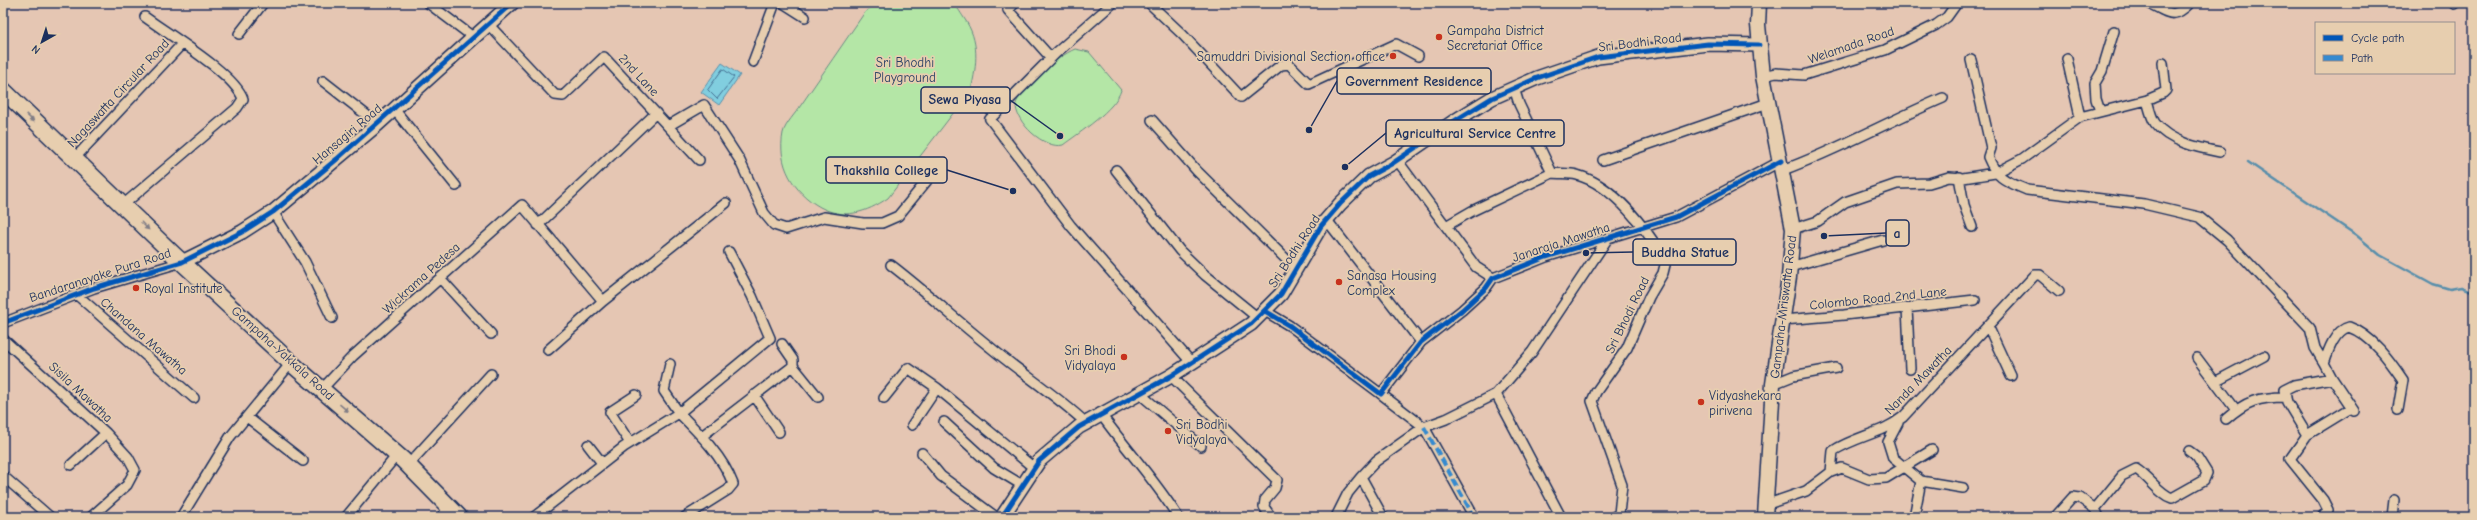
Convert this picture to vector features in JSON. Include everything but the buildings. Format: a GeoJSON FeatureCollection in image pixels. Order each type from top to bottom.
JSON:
{"type":"FeatureCollection","features":[{"type":"Feature","properties":{"kind":"highway","name":"Gampaha-Yakkala Road"},"geometry":{"type":"LineString","coordinates":[[3,90],[182,262],[291,363],[402,460],[450,514]]}},
{"type":"Feature","properties":{"kind":"main road","name":"Gampaha-Mriswatta Road"},"geometry":{"type":"LineString","coordinates":[[1759,3],[1759,46],[1763,76],[1782,166],[1793,229],[1783,320],[1772,384],[1765,511]]}},
{"type":"Feature","properties":{"kind":"street"},"geometry":{"type":"LineString","coordinates":[[239,34],[263,3]]}},
{"type":"Feature","properties":{"kind":"street"},"geometry":{"type":"LineString","coordinates":[[428,3],[473,37]]}},
{"type":"Feature","properties":{"kind":"street","name":"Hansagiri Road"},"geometry":{"type":"LineString","coordinates":[[182,262],[242,232],[273,212],[378,124],[512,3]]}},
{"type":"Feature","properties":{"kind":"street"},"geometry":{"type":"LineString","coordinates":[[753,62],[774,3]]}},
{"type":"Feature","properties":{"kind":"street"},"geometry":{"type":"LineString","coordinates":[[783,3],[805,18]]}},
{"type":"Feature","properties":{"kind":"street"},"geometry":{"type":"LineString","coordinates":[[1015,3],[1008,10],[1051,58]]}},
{"type":"Feature","properties":{"kind":"street"},"geometry":{"type":"LineString","coordinates":[[1113,3],[1051,58],[990,119],[1071,226],[1191,362]]}},
{"type":"Feature","properties":{"kind":"street"},"geometry":{"type":"LineString","coordinates":[[1149,3],[1184,35],[1241,97],[1281,65],[1290,64],[1309,84],[1396,44],[1418,56]]}},
{"type":"Feature","properties":{"kind":"street","name":"Welamada Road"},"geometry":{"type":"LineString","coordinates":[[1763,76],[1776,73],[1804,75],[1885,50],[1936,25],[1947,17],[1956,3]]}},
{"type":"Feature","properties":{"kind":"street"},"geometry":{"type":"LineString","coordinates":[[2148,3],[2175,14],[2180,13],[2190,3]]}},
{"type":"Feature","properties":{"kind":"street"},"geometry":{"type":"LineString","coordinates":[[124,205],[237,108],[243,99],[240,90],[208,62],[146,17]]}},
{"type":"Feature","properties":{"kind":"street","name":"2nd Lane"},"geometry":{"type":"LineString","coordinates":[[488,24],[555,95],[563,96],[604,57],[699,160]]}},
{"type":"Feature","properties":{"kind":"street"},"geometry":{"type":"LineString","coordinates":[[2100,112],[2096,99],[2095,83],[2102,71],[2114,31]]}},
{"type":"Feature","properties":{"kind":"street","name":"Nagaswatta Circular Road"},"geometry":{"type":"LineString","coordinates":[[74,159],[182,44]]}},
{"type":"Feature","properties":{"kind":"street","name":"Sri Bodhi Road"},"geometry":{"type":"LineString","coordinates":[[1003,515],[1034,468],[1053,448],[1100,413],[1171,376],[1217,347],[1261,314],[1281,294],[1326,220],[1369,176],[1397,160],[1453,122],[1492,98],[1514,88],[1598,58],[1708,44],[1759,46]]}},
{"type":"Feature","properties":{"kind":"street"},"geometry":{"type":"LineString","coordinates":[[2067,59],[2080,117]]}},
{"type":"Feature","properties":{"kind":"street"},"geometry":{"type":"LineString","coordinates":[[1972,60],[1991,148],[1988,157],[1995,173],[2012,184],[2027,190],[2144,204],[2199,217],[2227,240],[2310,328],[2315,348],[2353,410],[2306,435],[2290,460],[2323,500],[2328,510],[2324,517]]}},
{"type":"Feature","properties":{"kind":"street"},"geometry":{"type":"LineString","coordinates":[[1793,229],[1818,221],[1845,202],[1897,184],[1929,183],[1949,177],[1963,178],[1995,173],[2022,159],[2080,117],[2147,100],[2163,93],[2166,90],[2163,63]]}},
{"type":"Feature","properties":{"kind":"street"},"geometry":{"type":"LineString","coordinates":[[324,81],[378,124]]}},
{"type":"Feature","properties":{"kind":"street"},"geometry":{"type":"LineString","coordinates":[[1514,88],[1519,104],[1552,173]]}},
{"type":"Feature","properties":{"kind":"street","name":"Janaraja Mawatha"},"geometry":{"type":"LineString","coordinates":[[1381,394],[1421,342],[1462,310],[1493,278],[1546,257],[1676,217],[1782,166],[1821,156],[1886,123],[1943,98]]}},
{"type":"Feature","properties":{"kind":"street"},"geometry":{"type":"LineString","coordinates":[[2147,100],[2154,122],[2158,126],[2188,144],[2220,152]]}},
{"type":"Feature","properties":{"kind":"street"},"geometry":{"type":"LineString","coordinates":[[1603,160],[1768,103]]}},
{"type":"Feature","properties":{"kind":"street"},"geometry":{"type":"LineString","coordinates":[[668,126],[704,104],[739,159],[764,213],[774,225],[786,229],[824,217],[863,223],[882,223],[898,216],[930,177]]}},
{"type":"Feature","properties":{"kind":"street"},"geometry":{"type":"LineString","coordinates":[[394,110],[456,186]]}},
{"type":"Feature","properties":{"kind":"street"},"geometry":{"type":"LineString","coordinates":[[603,301],[538,225],[656,113]]}},
{"type":"Feature","properties":{"kind":"street"},"geometry":{"type":"LineString","coordinates":[[1152,120],[1197,171],[1296,269]]}},
{"type":"Feature","properties":{"kind":"street"},"geometry":{"type":"LineString","coordinates":[[1397,160],[1476,267],[1493,278]]}},
{"type":"Feature","properties":{"kind":"street"},"geometry":{"type":"LineString","coordinates":[[1116,170],[1180,251],[1205,275],[1261,314],[1290,326],[1424,427],[1474,517]]}},
{"type":"Feature","properties":{"kind":"street","name":"Sri Bhodi Road"},"geometry":{"type":"LineString","coordinates":[[1446,226],[1472,211],[1552,173],[1576,174],[1594,182],[1623,204],[1643,228],[1666,261],[1663,273],[1649,297],[1627,348],[1596,392],[1592,401],[1622,485],[1619,514],[1613,517]]}},
{"type":"Feature","properties":{"kind":"street"},"geometry":{"type":"LineString","coordinates":[[1959,177],[1964,205],[1972,227]]}},
{"type":"Feature","properties":{"kind":"street"},"geometry":{"type":"LineString","coordinates":[[548,350],[603,301],[726,203]]}},
{"type":"Feature","properties":{"kind":"street","name":"Wickrama Pedesa"},"geometry":{"type":"LineString","coordinates":[[322,389],[353,356],[522,205],[538,225]]}},
{"type":"Feature","properties":{"kind":"street"},"geometry":{"type":"LineString","coordinates":[[273,212],[304,262],[332,318]]}},
{"type":"Feature","properties":{"kind":"street"},"geometry":{"type":"LineString","coordinates":[[1326,220],[1421,342]]}},
{"type":"Feature","properties":{"kind":"street"},"geometry":{"type":"LineString","coordinates":[[1336,517],[1348,494],[1376,462],[1424,427],[1446,419],[1496,394],[1532,352],[1608,238]]}},
{"type":"Feature","properties":{"kind":"street"},"geometry":{"type":"LineString","coordinates":[[1790,267],[1883,240]]}},
{"type":"Feature","properties":{"kind":"street"},"geometry":{"type":"LineString","coordinates":[[534,517],[602,463],[630,443],[680,413],[770,338],[752,296],[728,252]]}},
{"type":"Feature","properties":{"kind":"street","name":"Bandaranayake Pura Road"},"geometry":{"type":"LineString","coordinates":[[3,323],[76,294],[182,262]]}},
{"type":"Feature","properties":{"kind":"street"},"geometry":{"type":"LineString","coordinates":[[891,265],[943,305],[989,347],[1067,405],[1086,423]]}},
{"type":"Feature","properties":{"kind":"street","name":"Nanda Mawatha"},"geometry":{"type":"LineString","coordinates":[[1831,472],[1833,450],[1853,439],[1889,428],[1901,419],[2035,275],[2040,275],[2060,291]]}},
{"type":"Feature","properties":{"kind":"street"},"geometry":{"type":"LineString","coordinates":[[440,278],[491,334]]}},
{"type":"Feature","properties":{"kind":"street","name":"Chandana Mawatha"},"geometry":{"type":"LineString","coordinates":[[76,294],[194,398]]}},
{"type":"Feature","properties":{"kind":"street","name":"Colombo Road 2nd Lane"},"geometry":{"type":"LineString","coordinates":[[1783,320],[1975,300]]}},
{"type":"Feature","properties":{"kind":"street"},"geometry":{"type":"LineString","coordinates":[[1907,308],[1910,369]]}},
{"type":"Feature","properties":{"kind":"street"},"geometry":{"type":"LineString","coordinates":[[1988,326],[2011,376]]}},
{"type":"Feature","properties":{"kind":"street"},"geometry":{"type":"LineString","coordinates":[[2324,363],[2338,334],[2344,328],[2355,329],[2391,361],[2403,380],[2398,409]]}},
{"type":"Feature","properties":{"kind":"street","name":"Sisila Mawatha"},"geometry":{"type":"LineString","coordinates":[[3,339],[106,433],[128,457],[135,470],[127,485],[93,517]]}},
{"type":"Feature","properties":{"kind":"street"},"geometry":{"type":"LineString","coordinates":[[782,344],[793,360],[793,366],[818,397]]}},
{"type":"Feature","properties":{"kind":"street"},"geometry":{"type":"LineString","coordinates":[[2215,382],[2264,356]]}},
{"type":"Feature","properties":{"kind":"street"},"geometry":{"type":"LineString","coordinates":[[2197,358],[2236,410]]}},
{"type":"Feature","properties":{"kind":"street"},"geometry":{"type":"LineString","coordinates":[[181,517],[230,437],[291,363]]}},
{"type":"Feature","properties":{"kind":"street"},"geometry":{"type":"LineString","coordinates":[[670,364],[664,391],[680,413],[702,436],[729,472],[733,484],[728,490],[686,517]]}},
{"type":"Feature","properties":{"kind":"street"},"geometry":{"type":"LineString","coordinates":[[702,436],[793,366]]}},
{"type":"Feature","properties":{"kind":"street"},"geometry":{"type":"LineString","coordinates":[[884,398],[908,368],[937,388],[1034,468]]}},
{"type":"Feature","properties":{"kind":"street"},"geometry":{"type":"LineString","coordinates":[[1772,384],[1794,376],[1836,368]]}},
{"type":"Feature","properties":{"kind":"street"},"geometry":{"type":"LineString","coordinates":[[346,517],[402,460],[491,374]]}},
{"type":"Feature","properties":{"kind":"street"},"geometry":{"type":"LineString","coordinates":[[1171,376],[1277,480],[1275,488],[1265,500],[1264,507],[1270,517]]}},
{"type":"Feature","properties":{"kind":"street"},"geometry":{"type":"LineString","coordinates":[[2306,435],[2286,397],[2284,390],[2294,385],[2332,378]]}},
{"type":"Feature","properties":{"kind":"street"},"geometry":{"type":"LineString","coordinates":[[912,425],[937,388]]}},
{"type":"Feature","properties":{"kind":"street"},"geometry":{"type":"LineString","coordinates":[[1139,393],[1201,446]]}},
{"type":"Feature","properties":{"kind":"street"},"geometry":{"type":"LineString","coordinates":[[1496,394],[1561,517]]}},
{"type":"Feature","properties":{"kind":"street"},"geometry":{"type":"LineString","coordinates":[[630,443],[610,412],[636,395]]}},
{"type":"Feature","properties":{"kind":"street"},"geometry":{"type":"LineString","coordinates":[[754,395],[779,432]]}},
{"type":"Feature","properties":{"kind":"street"},"geometry":{"type":"LineString","coordinates":[[2226,419],[2236,410],[2258,398],[2286,397]]}},
{"type":"Feature","properties":{"kind":"street"},"geometry":{"type":"LineString","coordinates":[[1100,413],[1125,448],[1166,497],[1178,517]]}},
{"type":"Feature","properties":{"kind":"street"},"geometry":{"type":"LineString","coordinates":[[247,417],[303,461]]}},
{"type":"Feature","properties":{"kind":"street"},"geometry":{"type":"LineString","coordinates":[[1901,419],[1888,442],[1893,458],[1921,482],[1963,488]]}},
{"type":"Feature","properties":{"kind":"street"},"geometry":{"type":"LineString","coordinates":[[944,422],[994,468],[1022,485]]}},
{"type":"Feature","properties":{"kind":"street"},"geometry":{"type":"LineString","coordinates":[[71,466],[106,433]]}},
{"type":"Feature","properties":{"kind":"street"},"geometry":{"type":"LineString","coordinates":[[588,445],[602,463]]}},
{"type":"Feature","properties":{"kind":"street"},"geometry":{"type":"LineString","coordinates":[[1765,511],[1806,491],[1831,472],[1842,468],[1869,479],[1886,478],[1932,450]]}},
{"type":"Feature","properties":{"kind":"street"},"geometry":{"type":"LineString","coordinates":[[2055,517],[2073,497],[2080,498],[2097,513],[2122,476],[2136,470],[2157,486],[2164,496],[2172,498],[2204,480],[2207,473],[2204,466],[2189,451]]}},
{"type":"Feature","properties":{"kind":"street"},"geometry":{"type":"LineString","coordinates":[[922,452],[941,476],[1003,515]]}},
{"type":"Feature","properties":{"kind":"street"},"geometry":{"type":"LineString","coordinates":[[3,476],[41,511],[50,517]]}},
{"type":"Feature","properties":{"kind":"street"},"geometry":{"type":"LineString","coordinates":[[1362,477],[1383,517]]}},
{"type":"Feature","properties":{"kind":"street"},"geometry":{"type":"LineString","coordinates":[[1914,517],[1921,482]]}},
{"type":"Feature","properties":{"kind":"street"},"geometry":{"type":"LineString","coordinates":[[2392,517],[2394,500]]}},
{"type":"Feature","properties":{"kind":"green space","name":"Sri Bhodhi Playground"},"geometry":{"type":"Polygon","coordinates":[[[877,3],[954,4],[964,18],[973,35],[976,53],[975,71],[971,90],[888,198],[863,211],[846,214],[838,213],[829,211],[810,201],[795,185],[789,176],[782,156],[783,133],[788,122],[865,12],[877,3]]]}},
{"type":"Feature","properties":{"kind":"green space"},"geometry":{"type":"Polygon","coordinates":[[[1075,49],[1089,52],[1121,90],[1118,97],[1105,113],[1063,145],[1056,145],[1040,139],[1025,126],[1020,118],[1016,103],[1026,88],[1042,72],[1059,58],[1075,49]]]}},
{"type":"Feature","properties":{"kind":"water"},"geometry":{"type":"Polygon","coordinates":[[[722,63],[740,75],[719,105],[701,92],[722,63]]]}},
{"type":"Feature","properties":{"kind":"waterway"},"geometry":{"type":"LineString","coordinates":[[2248,162],[2356,235],[2380,255],[2433,284],[2450,289],[2461,287],[2474,292]]}},
{"type":"Feature","properties":{"kind":"marked path"},"geometry":{"type":"LineString","coordinates":[[1424,427],[1474,517]]}},
{"type":"Feature","properties":{"kind":"cycle path"},"geometry":{"type":"LineString","coordinates":[[3,323],[94,288],[182,262],[242,232],[273,212],[337,159],[512,3]]}},
{"type":"Feature","properties":{"kind":"cycle path"},"geometry":{"type":"LineString","coordinates":[[1002,517],[1039,461],[1079,427],[1171,376],[1251,324],[1281,294],[1321,226],[1340,204],[1369,176],[1393,163],[1453,122],[1492,98],[1537,78],[1598,57],[1708,44],[1759,45]]}},
{"type":"Feature","properties":{"kind":"cycle path"},"geometry":{"type":"LineString","coordinates":[[1265,311],[1290,326],[1381,394],[1421,342],[1462,310],[1486,288],[1493,278],[1546,257],[1676,217],[1781,161]]}},
{"type":"Feature","properties":{"kind":"place","name":"Gampaha District Secretariat Office"},"geometry":{"type":"Point","coordinates":[1439,37]}},
{"type":"Feature","properties":{"kind":"place","name":"Samuddri Divisional Section office"},"geometry":{"type":"Point","coordinates":[1393,56]}},
{"type":"Feature","properties":{"kind":"place","name":"Government Residence"},"geometry":{"type":"Point","coordinates":[1309,130]}},
{"type":"Feature","properties":{"kind":"place","name":"Sewa Piyasa"},"geometry":{"type":"Point","coordinates":[1060,136]}},
{"type":"Feature","properties":{"kind":"place","name":"Agricultural Service Centre"},"geometry":{"type":"Point","coordinates":[1345,167]}},
{"type":"Feature","properties":{"kind":"place","name":"Thakshila College"},"geometry":{"type":"Point","coordinates":[1013,191]}},
{"type":"Feature","properties":{"kind":"place","name":"a"},"geometry":{"type":"Point","coordinates":[1824,236]}},
{"type":"Feature","properties":{"kind":"place","name":"Buddha Statue"},"geometry":{"type":"Point","coordinates":[1586,253]}},
{"type":"Feature","properties":{"kind":"place","name":"Sanasa Housing Complex"},"geometry":{"type":"Point","coordinates":[1339,282]}},
{"type":"Feature","properties":{"kind":"place","name":"Royal Institute"},"geometry":{"type":"Point","coordinates":[136,288]}},
{"type":"Feature","properties":{"kind":"place","name":"Sri Bhodi Vidyalaya"},"geometry":{"type":"Point","coordinates":[1124,357]}},
{"type":"Feature","properties":{"kind":"place","name":"Vidyashekara pirivena"},"geometry":{"type":"Point","coordinates":[1701,402]}},
{"type":"Feature","properties":{"kind":"place","name":"Sri Bodhi Vidyalaya"},"geometry":{"type":"Point","coordinates":[1168,431]}}]}
